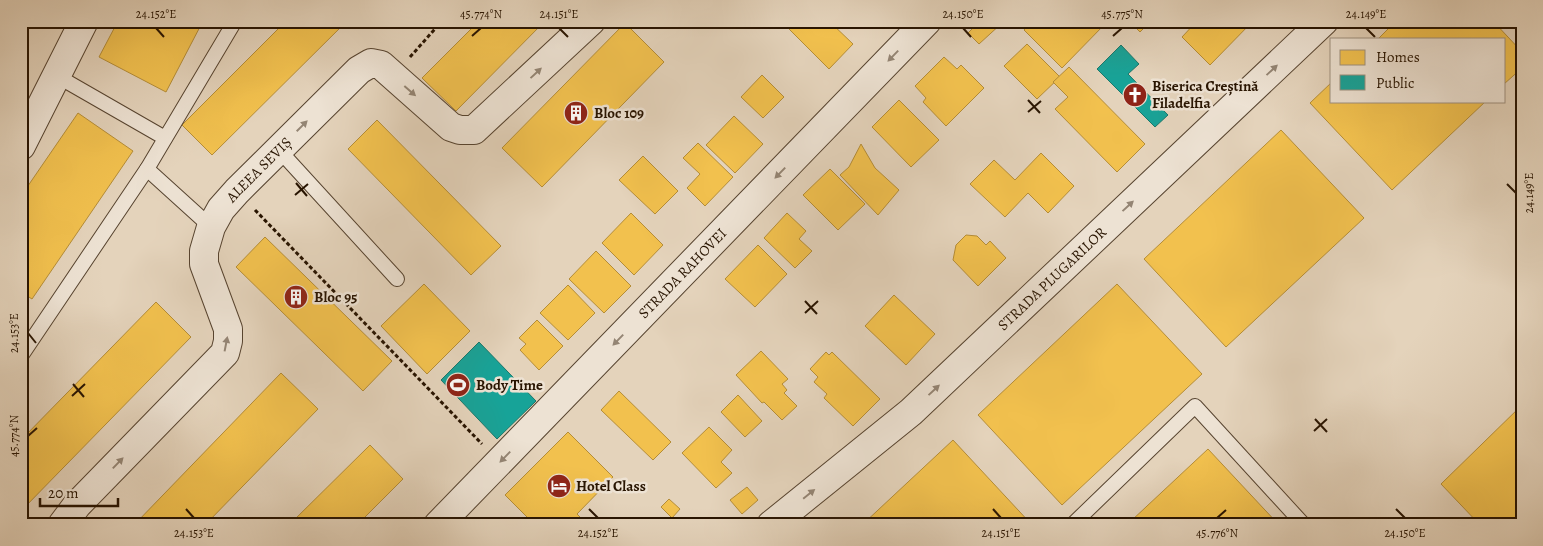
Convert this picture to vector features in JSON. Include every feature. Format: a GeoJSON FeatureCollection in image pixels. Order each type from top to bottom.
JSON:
{"type":"FeatureCollection","features":[{"type":"Feature","properties":{"kind":"street"},"geometry":{"type":"LineString","coordinates":[[21,146],[84,21]]}},
{"type":"Feature","properties":{"kind":"street","name":"ALEEA SEVIȘ"},"geometry":{"type":"LineString","coordinates":[[62,525],[77,505],[225,353],[228,329],[204,264],[204,251],[211,227],[222,209],[237,191],[359,70],[371,63],[381,65],[451,127],[460,130],[474,130],[591,21]]}},
{"type":"Feature","properties":{"kind":"street","name":"STRADA RAHOVEI"},"geometry":{"type":"LineString","coordinates":[[438,525],[927,21]]}},
{"type":"Feature","properties":{"kind":"street","name":"STRADA PLUGARILOR"},"geometry":{"type":"LineString","coordinates":[[771,525],[911,412],[1324,21]]}},
{"type":"Feature","properties":{"kind":"lane"},"geometry":{"type":"LineString","coordinates":[[21,356],[147,168],[235,21]]}},
{"type":"Feature","properties":{"kind":"lane"},"geometry":{"type":"LineString","coordinates":[[57,76],[165,138]]}},
{"type":"Feature","properties":{"kind":"lane"},"geometry":{"type":"LineString","coordinates":[[279,150],[397,279]]}},
{"type":"Feature","properties":{"kind":"lane"},"geometry":{"type":"LineString","coordinates":[[147,168],[211,227]]}},
{"type":"Feature","properties":{"kind":"lane"},"geometry":{"type":"LineString","coordinates":[[1072,525],[1195,406],[1304,525]]}},
{"type":"Feature","properties":{"kind":"path"},"geometry":{"type":"LineString","coordinates":[[393,76],[442,21]]}},
{"type":"Feature","properties":{"kind":"path"},"geometry":{"type":"LineString","coordinates":[[237,191],[500,462]]}},
{"type":"Feature","properties":{"kind":"building: Homes"},"geometry":{"type":"Polygon","coordinates":[[[118,21],[203,21],[166,92],[99,57],[118,21]]]}},
{"type":"Feature","properties":{"kind":"building: Homes"},"geometry":{"type":"Polygon","coordinates":[[[286,21],[347,21],[212,155],[182,125],[286,21]]]}},
{"type":"Feature","properties":{"kind":"building: Homes"},"geometry":{"type":"Polygon","coordinates":[[[479,21],[545,21],[456,111],[422,78],[479,21]]]}},
{"type":"Feature","properties":{"kind":"building: Homes"},"geometry":{"type":"Polygon","coordinates":[[[797,21],[829,21],[853,44],[829,69],[789,29],[797,21]]]}},
{"type":"Feature","properties":{"kind":"building: Homes"},"geometry":{"type":"Polygon","coordinates":[[[980,21],[1002,23],[979,44],[968,33],[980,21]]]}},
{"type":"Feature","properties":{"kind":"building: Homes"},"geometry":{"type":"Polygon","coordinates":[[[1032,21],[1100,21],[1104,25],[1062,68],[1024,30],[1032,21]]]}},
{"type":"Feature","properties":{"kind":"building: Homes"},"geometry":{"type":"Polygon","coordinates":[[[1101,21],[1117,21],[1109,29],[1101,21]]]}},
{"type":"Feature","properties":{"kind":"building: Homes"},"geometry":{"type":"Polygon","coordinates":[[[1129,21],[1151,21],[1140,32],[1129,21]]]}},
{"type":"Feature","properties":{"kind":"building: Homes"},"geometry":{"type":"Polygon","coordinates":[[[1197,21],[1253,21],[1210,65],[1182,37],[1197,21]]]}},
{"type":"Feature","properties":{"kind":"building: Homes"},"geometry":{"type":"Polygon","coordinates":[[[1396,21],[1493,21],[1522,52],[1522,68],[1506,82],[1506,38],[1379,38],[1396,21]]]}},
{"type":"Feature","properties":{"kind":"building: Homes","name":"Bloc 109"},"geometry":{"type":"Polygon","coordinates":[[[625,23],[664,62],[542,187],[502,148],[625,23]]]}},
{"type":"Feature","properties":{"kind":"building: Homes"},"geometry":{"type":"Polygon","coordinates":[[[1027,44],[1060,77],[1037,99],[1004,66],[1027,44]]]}},
{"type":"Feature","properties":{"kind":"building: Homes"},"geometry":{"type":"Polygon","coordinates":[[[944,57],[957,69],[961,65],[984,88],[946,126],[923,102],[926,98],[915,86],[944,57]]]}},
{"type":"Feature","properties":{"kind":"building: Homes"},"geometry":{"type":"Polygon","coordinates":[[[1069,67],[1145,144],[1117,172],[1055,109],[1068,97],[1053,82],[1069,67]]]}},
{"type":"Feature","properties":{"kind":"building: Homes"},"geometry":{"type":"Polygon","coordinates":[[[762,75],[784,97],[763,118],[741,97],[762,75]]]}},
{"type":"Feature","properties":{"kind":"building: Homes"},"geometry":{"type":"Polygon","coordinates":[[[1330,84],[1330,102],[1485,102],[1392,190],[1310,103],[1330,84]]]}},
{"type":"Feature","properties":{"kind":"building: Homes"},"geometry":{"type":"Polygon","coordinates":[[[899,100],[939,140],[911,167],[872,127],[899,100]]]}},
{"type":"Feature","properties":{"kind":"building: Homes"},"geometry":{"type":"Polygon","coordinates":[[[78,113],[133,151],[32,299],[21,292],[21,196],[78,113]]]}},
{"type":"Feature","properties":{"kind":"building: Homes"},"geometry":{"type":"Polygon","coordinates":[[[734,116],[763,144],[735,173],[706,145],[734,116]]]}},
{"type":"Feature","properties":{"kind":"building: Homes"},"geometry":{"type":"Polygon","coordinates":[[[377,120],[501,246],[471,275],[348,149],[377,120]]]}},
{"type":"Feature","properties":{"kind":"building: Homes"},"geometry":{"type":"Polygon","coordinates":[[[1281,130],[1364,218],[1226,347],[1144,259],[1281,130]]]}},
{"type":"Feature","properties":{"kind":"building: Homes"},"geometry":{"type":"Polygon","coordinates":[[[698,143],[733,177],[705,206],[687,188],[700,174],[683,158],[698,143]]]}},
{"type":"Feature","properties":{"kind":"building: Homes"},"geometry":{"type":"Polygon","coordinates":[[[861,144],[875,168],[899,190],[878,215],[840,175],[849,167],[861,144]]]}},
{"type":"Feature","properties":{"kind":"building: Homes"},"geometry":{"type":"Polygon","coordinates":[[[1041,153],[1074,186],[1048,213],[1028,193],[1005,217],[970,184],[994,160],[1015,180],[1041,153]]]}},
{"type":"Feature","properties":{"kind":"building: Homes"},"geometry":{"type":"Polygon","coordinates":[[[643,156],[678,191],[655,214],[619,180],[643,156]]]}},
{"type":"Feature","properties":{"kind":"building: Homes"},"geometry":{"type":"Polygon","coordinates":[[[830,169],[865,204],[838,230],[803,195],[830,169]]]}},
{"type":"Feature","properties":{"kind":"building: Homes"},"geometry":{"type":"Polygon","coordinates":[[[631,213],[663,245],[634,275],[602,243],[631,213]]]}},
{"type":"Feature","properties":{"kind":"building: Homes"},"geometry":{"type":"Polygon","coordinates":[[[787,213],[806,231],[799,239],[812,251],[795,268],[764,238],[787,213]]]}},
{"type":"Feature","properties":{"kind":"building: Homes"},"geometry":{"type":"Polygon","coordinates":[[[966,235],[977,236],[986,245],[990,241],[1006,258],[978,286],[953,260],[956,245],[966,235]]]}},
{"type":"Feature","properties":{"kind":"building: Homes","name":"Bloc 95"},"geometry":{"type":"Polygon","coordinates":[[[265,237],[392,361],[363,391],[236,267],[265,237]]]}},
{"type":"Feature","properties":{"kind":"building: Homes"},"geometry":{"type":"Polygon","coordinates":[[[758,245],[787,274],[755,307],[725,279],[758,245]]]}},
{"type":"Feature","properties":{"kind":"building: Homes"},"geometry":{"type":"Polygon","coordinates":[[[596,251],[631,286],[604,313],[569,279],[596,251]]]}},
{"type":"Feature","properties":{"kind":"building: Homes"},"geometry":{"type":"Polygon","coordinates":[[[424,284],[470,331],[427,374],[381,326],[424,284]]]}},
{"type":"Feature","properties":{"kind":"building: Homes"},"geometry":{"type":"Polygon","coordinates":[[[1117,284],[1202,374],[1062,505],[978,415],[1117,284]]]}},
{"type":"Feature","properties":{"kind":"building: Homes"},"geometry":{"type":"Polygon","coordinates":[[[568,285],[595,313],[568,340],[540,313],[568,285]]]}},
{"type":"Feature","properties":{"kind":"building: Homes"},"geometry":{"type":"Polygon","coordinates":[[[894,295],[935,334],[906,365],[865,326],[894,295]]]}},
{"type":"Feature","properties":{"kind":"building: Homes"},"geometry":{"type":"Polygon","coordinates":[[[156,302],[191,337],[21,511],[21,440],[156,302]]]}},
{"type":"Feature","properties":{"kind":"building: Homes"},"geometry":{"type":"Polygon","coordinates":[[[537,320],[563,346],[539,370],[520,350],[526,344],[519,338],[537,320]]]}},
{"type":"Feature","properties":{"kind":"building: Homes"},"geometry":{"type":"Polygon","coordinates":[[[761,351],[788,379],[782,384],[787,390],[784,393],[797,406],[782,420],[764,402],[762,403],[736,375],[761,351]]]}},
{"type":"Feature","properties":{"kind":"building: Homes"},"geometry":{"type":"Polygon","coordinates":[[[826,352],[829,355],[832,352],[880,399],[853,426],[824,398],[827,394],[814,382],[818,377],[810,369],[826,352]]]}},
{"type":"Feature","properties":{"kind":"building: Homes"},"geometry":{"type":"Polygon","coordinates":[[[281,373],[318,409],[205,525],[134,525],[281,373]]]}},
{"type":"Feature","properties":{"kind":"building: Homes"},"geometry":{"type":"Polygon","coordinates":[[[619,391],[671,442],[653,460],[601,410],[619,391]]]}},
{"type":"Feature","properties":{"kind":"building: Homes"},"geometry":{"type":"Polygon","coordinates":[[[738,395],[762,421],[745,437],[721,412],[738,395]]]}},
{"type":"Feature","properties":{"kind":"building: Homes"},"geometry":{"type":"Polygon","coordinates":[[[1522,405],[1522,525],[1480,525],[1441,484],[1522,405]]]}},
{"type":"Feature","properties":{"kind":"building: Homes"},"geometry":{"type":"Polygon","coordinates":[[[709,427],[732,450],[721,462],[732,473],[716,488],[682,453],[709,427]]]}},
{"type":"Feature","properties":{"kind":"building: Homes","name":"Hotel Class"},"geometry":{"type":"Polygon","coordinates":[[[568,432],[613,477],[577,514],[588,525],[535,525],[505,495],[568,432]]]}},
{"type":"Feature","properties":{"kind":"building: Homes"},"geometry":{"type":"Polygon","coordinates":[[[953,440],[1032,525],[862,525],[953,440]]]}},
{"type":"Feature","properties":{"kind":"building: Homes"},"geometry":{"type":"Polygon","coordinates":[[[370,445],[403,479],[357,525],[289,525],[370,445]]]}},
{"type":"Feature","properties":{"kind":"building: Homes"},"geometry":{"type":"Polygon","coordinates":[[[1208,449],[1279,525],[1134,525],[1131,521],[1208,449]]]}},
{"type":"Feature","properties":{"kind":"building: Homes"},"geometry":{"type":"Polygon","coordinates":[[[747,487],[758,500],[742,514],[730,500],[747,487]]]}},
{"type":"Feature","properties":{"kind":"building: Homes"},"geometry":{"type":"Polygon","coordinates":[[[669,499],[680,509],[672,518],[661,507],[669,499]]]}},
{"type":"Feature","properties":{"kind":"building: Public","name":"Biserica Creștină Filadelfia"},"geometry":{"type":"Polygon","coordinates":[[[1121,45],[1139,64],[1128,74],[1168,115],[1155,127],[1097,69],[1121,45]]]}},
{"type":"Feature","properties":{"kind":"building: Public"},"geometry":{"type":"Polygon","coordinates":[[[479,342],[536,401],[497,439],[441,380],[479,342]]]}},
{"type":"Feature","properties":{"kind":"place","name":"Biserica Creștină Filadelfia"},"geometry":{"type":"Point","coordinates":[1135,95]}},
{"type":"Feature","properties":{"kind":"place","name":"Bloc 109"},"geometry":{"type":"Point","coordinates":[576,113]}},
{"type":"Feature","properties":{"kind":"place","name":"Bloc 95"},"geometry":{"type":"Point","coordinates":[296,297]}},
{"type":"Feature","properties":{"kind":"place","name":"Body Time"},"geometry":{"type":"Point","coordinates":[458,385]}},
{"type":"Feature","properties":{"kind":"place","name":"Hotel Class"},"geometry":{"type":"Point","coordinates":[559,486]}}]}
